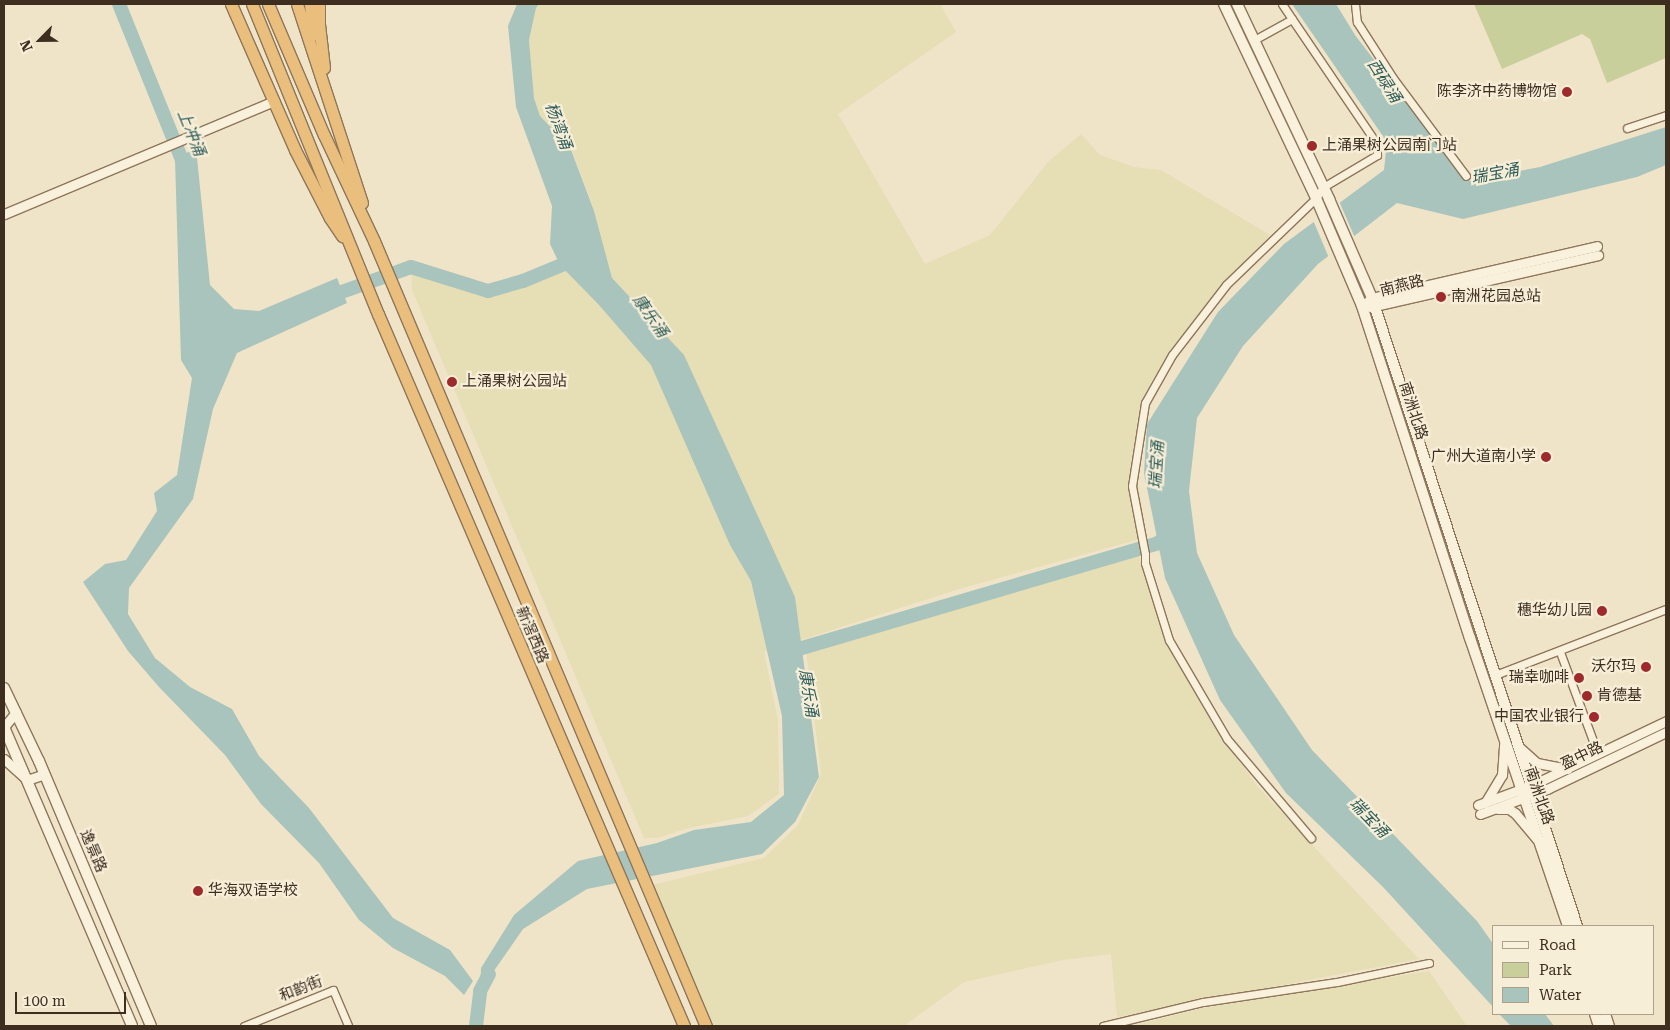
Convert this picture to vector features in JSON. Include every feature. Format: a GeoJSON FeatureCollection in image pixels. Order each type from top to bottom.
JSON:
{"type":"FeatureCollection","features":[{"type":"Feature","properties":{"kind":"highway"},"geometry":{"type":"LineString","coordinates":[[231,4],[320,201],[355,254]]}},
{"type":"Feature","properties":{"kind":"highway"},"geometry":{"type":"LineString","coordinates":[[252,4],[355,254]]}},
{"type":"Feature","properties":{"kind":"highway"},"geometry":{"type":"LineString","coordinates":[[268,4],[328,144],[374,241]]}},
{"type":"Feature","properties":{"kind":"highway"},"geometry":{"type":"LineString","coordinates":[[297,4],[374,241]]}},
{"type":"Feature","properties":{"kind":"highway"},"geometry":{"type":"LineString","coordinates":[[310,4],[313,34],[331,104]]}},
{"type":"Feature","properties":{"kind":"highway"},"geometry":{"type":"LineString","coordinates":[[319,4],[318,24],[323,67],[331,104]]}},
{"type":"Feature","properties":{"kind":"highway","name":"新滘西路"},"geometry":{"type":"LineString","coordinates":[[374,241],[706,1026]]}},
{"type":"Feature","properties":{"kind":"highway","name":"新滘西路"},"geometry":{"type":"LineString","coordinates":[[355,254],[378,314],[684,1026]]}},
{"type":"Feature","properties":{"kind":"main road","name":"南洲北路"},"geometry":{"type":"LineString","coordinates":[[1224,4],[1318,203],[1362,306],[1504,739],[1527,792],[1577,925]]}},
{"type":"Feature","properties":{"kind":"main road","name":"南洲北路"},"geometry":{"type":"LineString","coordinates":[[1237,4],[1329,199],[1373,303],[1517,744],[1540,843],[1568,925]]}},
{"type":"Feature","properties":{"kind":"main road","name":"逸景路"},"geometry":{"type":"LineString","coordinates":[[4,688],[44,774],[151,1026]]}},
{"type":"Feature","properties":{"kind":"main road"},"geometry":{"type":"LineString","coordinates":[[4,727],[132,1026]]}},
{"type":"Feature","properties":{"kind":"street"},"geometry":{"type":"LineString","coordinates":[[1282,4],[1377,144],[1377,156],[1323,187],[1318,203],[1226,285],[1172,355],[1145,403],[1132,486],[1147,570],[1169,640],[1227,739],[1311,838]]}},
{"type":"Feature","properties":{"kind":"street"},"geometry":{"type":"LineString","coordinates":[[1355,4],[1357,22],[1388,70],[1466,176]]}},
{"type":"Feature","properties":{"kind":"street"},"geometry":{"type":"LineString","coordinates":[[1254,40],[1292,19]]}},
{"type":"Feature","properties":{"kind":"street"},"geometry":{"type":"LineString","coordinates":[[4,214],[274,102]]}},
{"type":"Feature","properties":{"kind":"street"},"geometry":{"type":"LineString","coordinates":[[1627,128],[1666,115]]}},
{"type":"Feature","properties":{"kind":"street","name":"南燕路"},"geometry":{"type":"LineString","coordinates":[[1362,306],[1597,251]]}},
{"type":"Feature","properties":{"kind":"street"},"geometry":{"type":"LineString","coordinates":[[1495,675],[1560,652],[1666,609]]}},
{"type":"Feature","properties":{"kind":"street"},"geometry":{"type":"LineString","coordinates":[[1560,652],[1598,754]]}},
{"type":"Feature","properties":{"kind":"street"},"geometry":{"type":"LineString","coordinates":[[4,712],[16,712]]}},
{"type":"Feature","properties":{"kind":"street"},"geometry":{"type":"LineString","coordinates":[[4,727],[16,712]]}},
{"type":"Feature","properties":{"kind":"street","name":"盈中路"},"geometry":{"type":"LineString","coordinates":[[1527,792],[1567,769],[1666,721]]}},
{"type":"Feature","properties":{"kind":"street","name":"盈中路"},"geometry":{"type":"LineString","coordinates":[[1527,792],[1666,732]]}},
{"type":"Feature","properties":{"kind":"street"},"geometry":{"type":"LineString","coordinates":[[1483,808],[1502,775],[1504,739]]}},
{"type":"Feature","properties":{"kind":"street"},"geometry":{"type":"LineString","coordinates":[[1517,744],[1536,763],[1567,769]]}},
{"type":"Feature","properties":{"kind":"street"},"geometry":{"type":"LineString","coordinates":[[4,759],[28,780],[44,774]]}},
{"type":"Feature","properties":{"kind":"street"},"geometry":{"type":"LineString","coordinates":[[1483,808],[1527,792]]}},
{"type":"Feature","properties":{"kind":"street"},"geometry":{"type":"LineString","coordinates":[[1483,808],[1502,808],[1515,813],[1540,843]]}},
{"type":"Feature","properties":{"kind":"street"},"geometry":{"type":"LineString","coordinates":[[1103,1026],[1203,1002],[1337,982],[1429,962]]}},
{"type":"Feature","properties":{"kind":"street","name":"和韵街"},"geometry":{"type":"LineString","coordinates":[[244,1026],[333,990],[348,1026]]}},
{"type":"Feature","properties":{"kind":"shaded area"},"geometry":{"type":"Polygon","coordinates":[[[539,4],[940,4],[956,32],[838,114],[925,264],[990,235],[1049,161],[1081,134],[1100,155],[1134,167],[1161,170],[1270,235],[1152,380],[1143,419],[1137,478],[1147,537],[959,589],[764,652],[778,720],[779,794],[748,816],[689,828],[657,838],[644,838],[412,290],[411,267],[488,291],[603,252],[594,211],[571,147],[540,116],[534,98],[529,40],[536,8],[539,4]]]}},
{"type":"Feature","properties":{"kind":"shaded area"},"geometry":{"type":"Polygon","coordinates":[[[1139,556],[1171,651],[1220,735],[1258,787],[1419,959],[1117,1017],[1111,954],[1063,960],[964,982],[904,1026],[714,1026],[652,885],[764,858],[798,825],[821,774],[806,650],[1139,556]]]}},
{"type":"Feature","properties":{"kind":"shaded area"},"geometry":{"type":"Polygon","coordinates":[[[1429,971],[1467,1026],[1132,1026],[1203,1008],[1429,971]]]}},
{"type":"Feature","properties":{"kind":"green space"},"geometry":{"type":"Polygon","coordinates":[[[1474,4],[1665,4],[1666,58],[1607,83],[1590,39],[1582,34],[1502,69],[1474,4]]]}},
{"type":"Feature","properties":{"kind":"water"},"geometry":{"type":"Polygon","coordinates":[[[517,4],[539,4],[536,8],[529,40],[534,98],[540,116],[570,147],[594,211],[612,278],[684,355],[795,597],[819,777],[795,822],[762,854],[587,889],[523,929],[480,991],[481,968],[514,915],[578,861],[657,843],[694,830],[751,822],[784,795],[782,716],[751,581],[730,545],[651,365],[599,305],[560,265],[550,244],[552,206],[516,107],[508,26],[517,4]]]}},
{"type":"Feature","properties":{"kind":"water"},"geometry":{"type":"Polygon","coordinates":[[[1292,4],[1336,4],[1355,35],[1467,181],[1540,167],[1666,127],[1666,165],[1637,177],[1463,219],[1397,203],[1318,264],[1243,346],[1197,418],[1189,491],[1197,553],[1234,635],[1312,750],[1477,921],[1492,942],[1492,1006],[1383,887],[1286,793],[1220,700],[1165,578],[1144,473],[1147,424],[1218,312],[1284,244],[1384,170],[1387,142],[1292,4]]]}},
{"type":"Feature","properties":{"kind":"water"},"geometry":{"type":"Polygon","coordinates":[[[196,148],[210,285],[234,309],[259,311],[337,278],[347,303],[237,353],[213,409],[193,499],[129,588],[128,614],[155,658],[190,687],[232,709],[259,756],[309,808],[393,918],[450,950],[473,981],[464,995],[445,976],[393,948],[359,920],[319,863],[261,804],[225,755],[159,687],[128,651],[83,582],[105,564],[126,560],[157,511],[154,493],[177,475],[192,378],[181,360],[175,159],[196,148]]]}},
{"type":"Feature","properties":{"kind":"water"},"geometry":{"type":"Polygon","coordinates":[[[1500,1015],[1546,1015],[1554,1026],[1511,1026],[1500,1015]]]}},
{"type":"Feature","properties":{"kind":"pier"},"geometry":{"type":"Polygon","coordinates":[[[1339,201],[1355,238],[1329,258],[1313,220],[1339,201]]]}},
{"type":"Feature","properties":{"kind":"waterway","name":"上冲涌"},"geometry":{"type":"LineString","coordinates":[[119,4],[187,172]]}},
{"type":"Feature","properties":{"kind":"waterway"},"geometry":{"type":"LineString","coordinates":[[325,298],[411,267],[488,291],[523,281],[576,259]]}},
{"type":"Feature","properties":{"kind":"waterway"},"geometry":{"type":"LineString","coordinates":[[785,653],[1158,543],[1173,531]]}},
{"type":"Feature","properties":{"kind":"waterway"},"geometry":{"type":"LineString","coordinates":[[476,1026],[480,991],[489,974]]}},
{"type":"Feature","properties":{"kind":"place","name":"陈李济中药博物馆"},"geometry":{"type":"Point","coordinates":[1567,92]}},
{"type":"Feature","properties":{"kind":"place","name":"上涌果树公园南门站"},"geometry":{"type":"Point","coordinates":[1312,146]}},
{"type":"Feature","properties":{"kind":"place","name":"南洲花园总站"},"geometry":{"type":"Point","coordinates":[1441,297]}},
{"type":"Feature","properties":{"kind":"place","name":"上涌果树公园站"},"geometry":{"type":"Point","coordinates":[452,382]}},
{"type":"Feature","properties":{"kind":"place","name":"广州大道南小学"},"geometry":{"type":"Point","coordinates":[1546,457]}},
{"type":"Feature","properties":{"kind":"place","name":"穗华幼儿园"},"geometry":{"type":"Point","coordinates":[1602,611]}},
{"type":"Feature","properties":{"kind":"place","name":"沃尔玛"},"geometry":{"type":"Point","coordinates":[1646,667]}},
{"type":"Feature","properties":{"kind":"place","name":"瑞幸咖啡"},"geometry":{"type":"Point","coordinates":[1579,678]}},
{"type":"Feature","properties":{"kind":"place","name":"肯德基"},"geometry":{"type":"Point","coordinates":[1587,696]}},
{"type":"Feature","properties":{"kind":"place","name":"中国农业银行"},"geometry":{"type":"Point","coordinates":[1594,717]}},
{"type":"Feature","properties":{"kind":"place","name":"华海双语学校"},"geometry":{"type":"Point","coordinates":[198,891]}},
{"type":"Feature","properties":{"kind":"water label","name":"西碌涌"},"geometry":{"type":"Point","coordinates":[1384,81]}},
{"type":"Feature","properties":{"kind":"water label","name":"杨湾涌"},"geometry":{"type":"Point","coordinates":[558,126]}},
{"type":"Feature","properties":{"kind":"water label","name":"瑞宝涌"},"geometry":{"type":"Point","coordinates":[1495,174]}},
{"type":"Feature","properties":{"kind":"water label","name":"康乐涌"},"geometry":{"type":"Point","coordinates":[650,316]}},
{"type":"Feature","properties":{"kind":"water label","name":"瑞宝涌"},"geometry":{"type":"Point","coordinates":[1157,465]}},
{"type":"Feature","properties":{"kind":"water label","name":"康乐涌"},"geometry":{"type":"Point","coordinates":[808,693]}},
{"type":"Feature","properties":{"kind":"water label","name":"瑞宝涌"},"geometry":{"type":"Point","coordinates":[1369,818]}}]}
